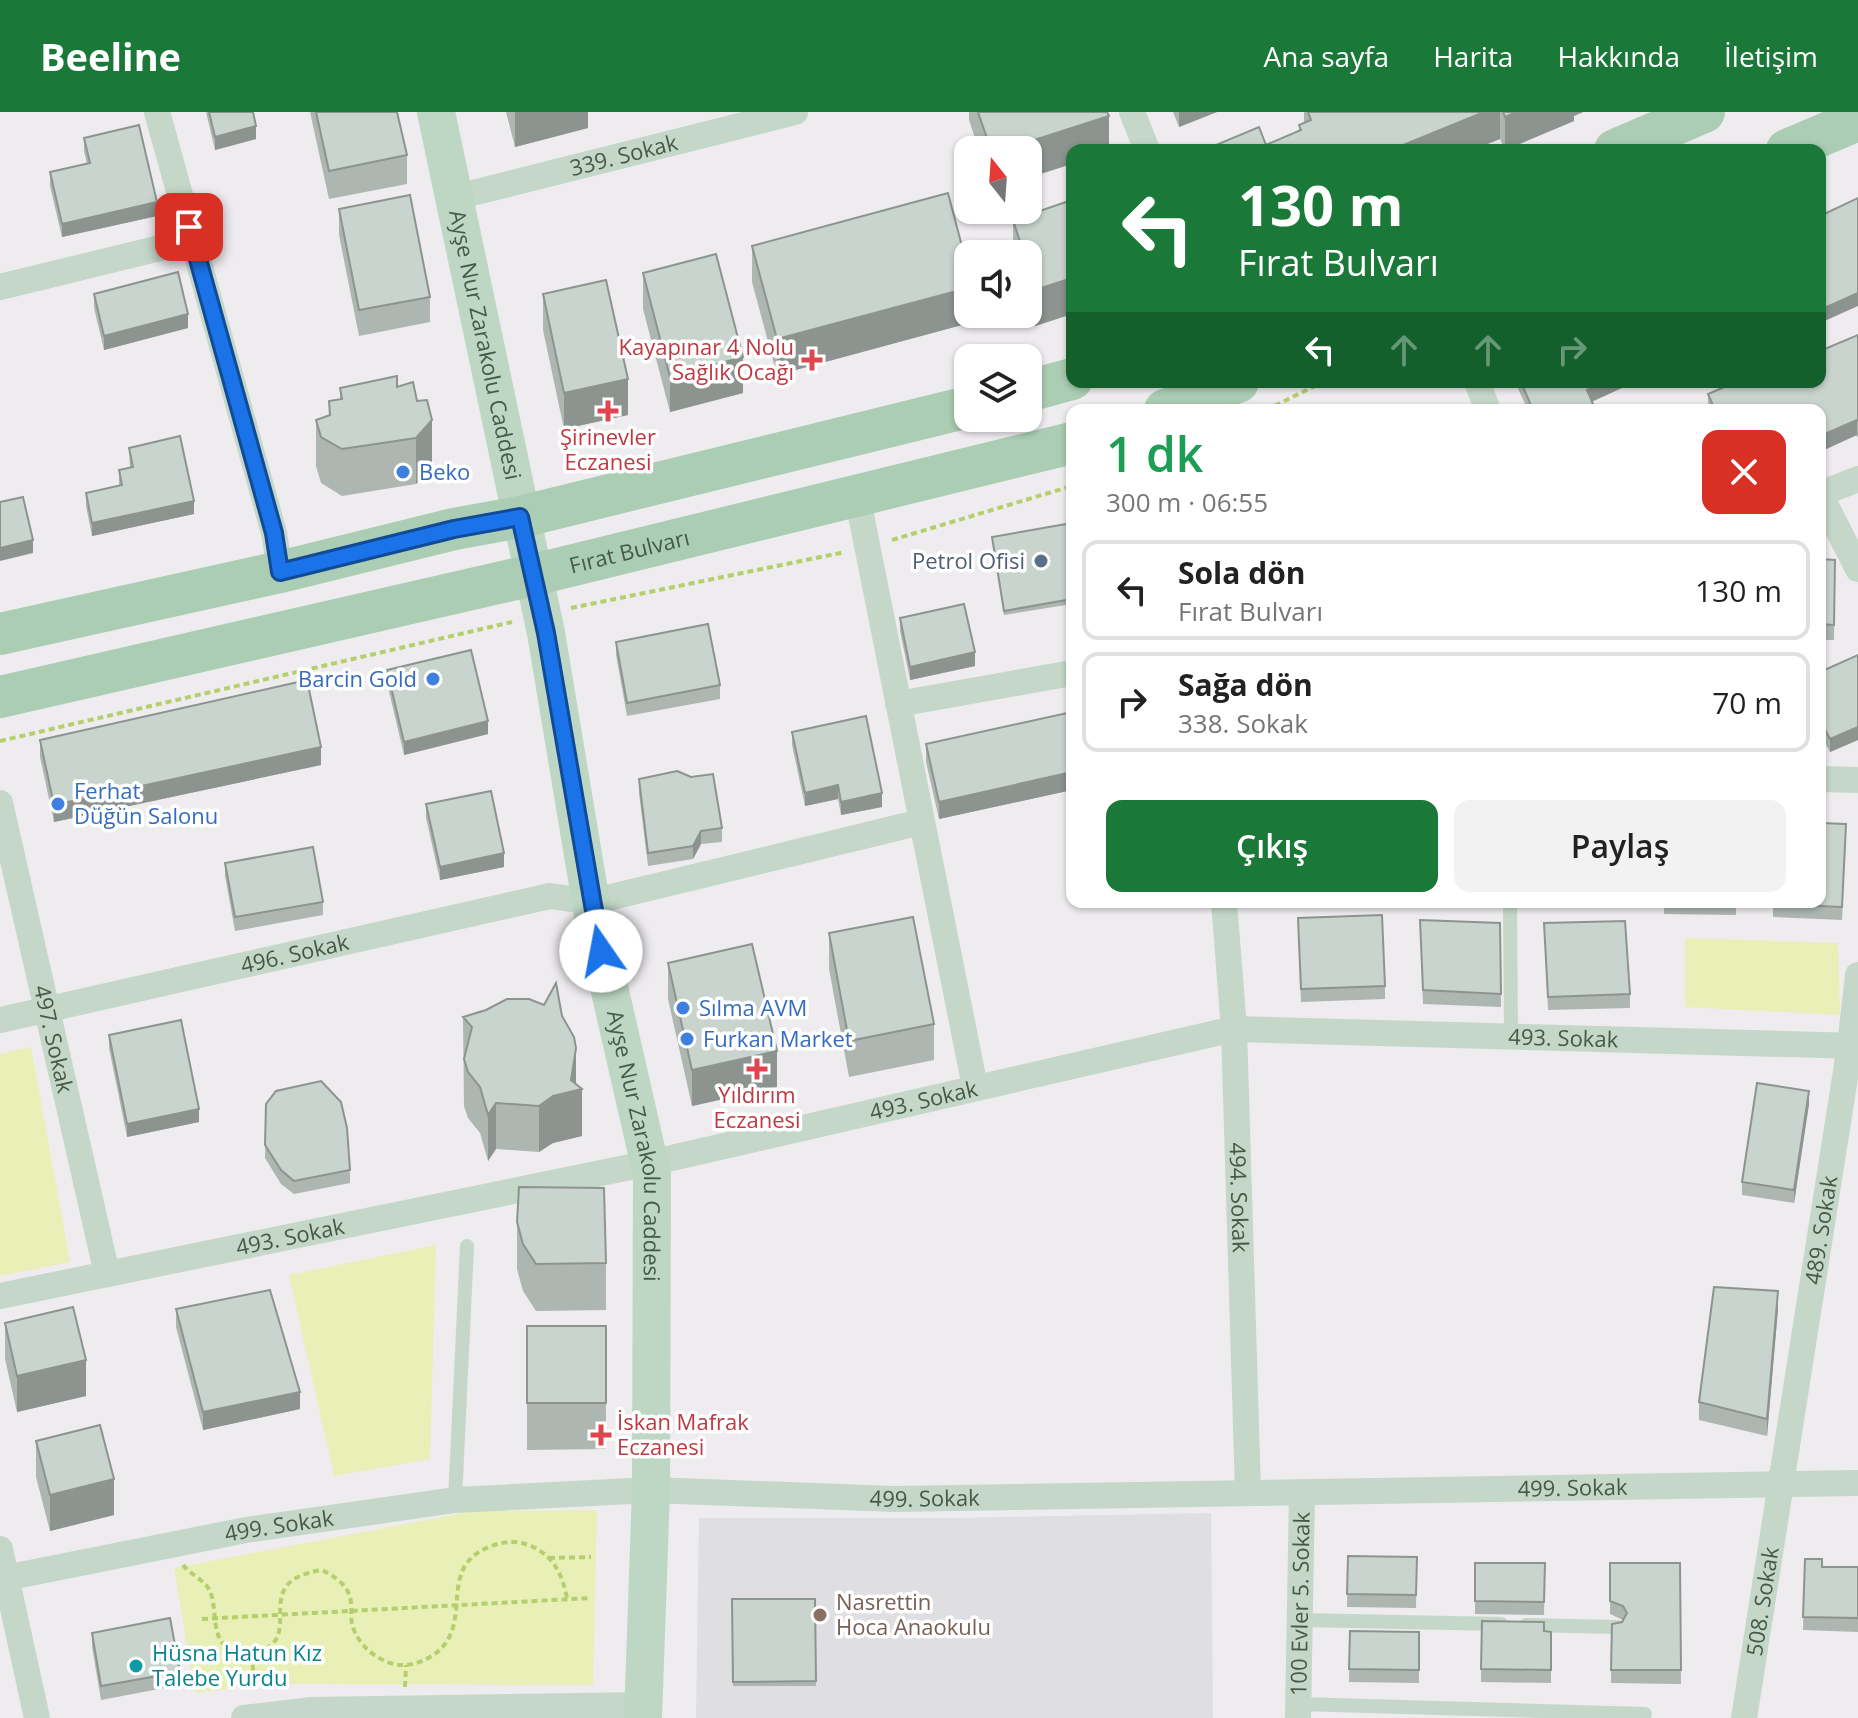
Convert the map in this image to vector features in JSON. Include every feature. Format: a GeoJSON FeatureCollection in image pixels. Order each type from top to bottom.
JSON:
{"type":"FeatureCollection","features":[{"type":"Feature","properties":{"kind":"main road"},"geometry":{"type":"LineString","coordinates":[[1629,144],[1704,112]]}},
{"type":"Feature","properties":{"kind":"main road"},"geometry":{"type":"LineString","coordinates":[[1801,144],[1858,120]]}},
{"type":"Feature","properties":{"kind":"main road"},"geometry":{"type":"LineString","coordinates":[[1042,387],[1066,381]]}},
{"type":"Feature","properties":{"kind":"main road"},"geometry":{"type":"LineString","coordinates":[[1192,404],[1226,388]]}},
{"type":"Feature","properties":{"kind":"main road"},"geometry":{"type":"LineString","coordinates":[[0,634],[280,572],[454,529],[520,517],[954,410]]}},
{"type":"Feature","properties":{"kind":"main road","name":"Fırat Bulvarı"},"geometry":{"type":"LineString","coordinates":[[0,697],[533,575],[1066,444]]}},
{"type":"Feature","properties":{"kind":"street"},"geometry":{"type":"LineString","coordinates":[[157,112],[274,533],[280,572]]}},
{"type":"Feature","properties":{"kind":"street","name":"Ayşe Nur Zarakolu Caddesi"},"geometry":{"type":"LineString","coordinates":[[436,112],[546,633],[591,902],[652,1175],[651,1490],[643,1711]]}},
{"type":"Feature","properties":{"kind":"street","name":"339. Sokak"},"geometry":{"type":"LineString","coordinates":[[453,198],[710,122],[795,112]]}},
{"type":"Feature","properties":{"kind":"street"},"geometry":{"type":"LineString","coordinates":[[1132,112],[1145,144]]}},
{"type":"Feature","properties":{"kind":"street"},"geometry":{"type":"LineString","coordinates":[[0,287],[193,240]]}},
{"type":"Feature","properties":{"kind":"street"},"geometry":{"type":"LineString","coordinates":[[1826,492],[1858,479]]}},
{"type":"Feature","properties":{"kind":"street"},"geometry":{"type":"LineString","coordinates":[[857,495],[975,1087]]}},
{"type":"Feature","properties":{"kind":"street"},"geometry":{"type":"LineString","coordinates":[[1826,506],[1858,569]]}},
{"type":"Feature","properties":{"kind":"street"},"geometry":{"type":"LineString","coordinates":[[898,704],[1066,674]]}},
{"type":"Feature","properties":{"kind":"street"},"geometry":{"type":"LineString","coordinates":[[1826,779],[1858,780]]}},
{"type":"Feature","properties":{"kind":"street","name":"497. Sokak"},"geometry":{"type":"LineString","coordinates":[[0,803],[107,1274]]}},
{"type":"Feature","properties":{"kind":"street"},"geometry":{"type":"LineString","coordinates":[[591,902],[921,822]]}},
{"type":"Feature","properties":{"kind":"street","name":"496. Sokak"},"geometry":{"type":"LineString","coordinates":[[0,1020],[550,896],[591,902]]}},
{"type":"Feature","properties":{"kind":"street","name":"494. Sokak"},"geometry":{"type":"LineString","coordinates":[[1224,908],[1234,1029],[1248,1492]]}},
{"type":"Feature","properties":{"kind":"street","name":"489. Sokak"},"geometry":{"type":"LineString","coordinates":[[1781,1485],[1854,1046],[1858,975]]}},
{"type":"Feature","properties":{"kind":"street","name":"493. Sokak"},"geometry":{"type":"LineString","coordinates":[[0,1296],[650,1163],[1234,1029],[1854,1046]]}},
{"type":"Feature","properties":{"kind":"street","name":"499. Sokak"},"geometry":{"type":"LineString","coordinates":[[4,1578],[246,1530],[455,1500],[651,1490],[894,1499],[1858,1483]]}},
{"type":"Feature","properties":{"kind":"street","name":"508. Sokak"},"geometry":{"type":"LineString","coordinates":[[1744,1718],[1781,1485]]}},
{"type":"Feature","properties":{"kind":"street","name":"100 Evler 5. Sokak"},"geometry":{"type":"LineString","coordinates":[[1298,1711],[1302,1492]]}},
{"type":"Feature","properties":{"kind":"street"},"geometry":{"type":"LineString","coordinates":[[0,1549],[37,1718]]}},
{"type":"Feature","properties":{"kind":"street"},"geometry":{"type":"LineString","coordinates":[[244,1718],[312,1710],[643,1711]]}},
{"type":"Feature","properties":{"kind":"lane"},"geometry":{"type":"LineString","coordinates":[[1510,908],[1511,1036]]}},
{"type":"Feature","properties":{"kind":"lane"},"geometry":{"type":"LineString","coordinates":[[455,1500],[467,1246]]}},
{"type":"Feature","properties":{"kind":"lane"},"geometry":{"type":"LineString","coordinates":[[1300,1620],[1617,1627]]}},
{"type":"Feature","properties":{"kind":"lane"},"geometry":{"type":"LineString","coordinates":[[1298,1711],[1645,1714]]}},
{"type":"Feature","properties":{"kind":"path"},"geometry":{"type":"LineString","coordinates":[[1278,404],[1311,388]]}},
{"type":"Feature","properties":{"kind":"path"},"geometry":{"type":"LineString","coordinates":[[165,1546],[190,1574],[206,1585],[213,1601],[213,1618],[223,1643],[233,1651],[251,1655],[270,1648],[278,1637],[281,1595],[291,1579],[306,1572],[322,1570],[342,1584],[349,1594],[353,1627],[362,1643],[375,1656],[390,1664],[406,1665],[432,1656],[447,1642],[457,1585],[463,1570],[471,1558],[485,1548],[515,1541],[539,1550],[559,1569],[567,1598]]}},
{"type":"Feature","properties":{"kind":"path"},"geometry":{"type":"LineString","coordinates":[[549,1558],[591,1557]]}},
{"type":"Feature","properties":{"kind":"path"},"geometry":{"type":"LineString","coordinates":[[202,1619],[590,1598]]}},
{"type":"Feature","properties":{"kind":"path"},"geometry":{"type":"LineString","coordinates":[[251,1655],[255,1682]]}},
{"type":"Feature","properties":{"kind":"path"},"geometry":{"type":"LineString","coordinates":[[404,1688],[406,1665]]}},
{"type":"Feature","properties":{"kind":"shaded area"},"geometry":{"type":"Polygon","coordinates":[[[1211,1513],[1213,1718],[696,1718],[699,1518],[958,1518],[1211,1513]]]}},
{"type":"Feature","properties":{"kind":"green space"},"geometry":{"type":"Polygon","coordinates":[[[1685,938],[1838,943],[1840,1015],[1685,1007],[1685,938]]]}},
{"type":"Feature","properties":{"kind":"green space"},"geometry":{"type":"Polygon","coordinates":[[[31,1047],[70,1262],[0,1276],[0,1054],[31,1047]]]}},
{"type":"Feature","properties":{"kind":"green space"},"geometry":{"type":"Polygon","coordinates":[[[436,1245],[430,1459],[334,1476],[289,1275],[436,1245]]]}},
{"type":"Feature","properties":{"kind":"green space"},"geometry":{"type":"Polygon","coordinates":[[[597,1510],[593,1685],[265,1684],[195,1693],[174,1568],[473,1511],[597,1510]]]}},
{"type":"Feature","properties":{"kind":"building"},"geometry":{"type":"Polygon","coordinates":[[[209,112],[253,112],[256,126],[215,137],[209,112]]]}},
{"type":"Feature","properties":{"kind":"building"},"geometry":{"type":"Polygon","coordinates":[[[316,112],[397,112],[407,155],[329,171],[316,112]]]}},
{"type":"Feature","properties":{"kind":"building"},"geometry":{"type":"Polygon","coordinates":[[[978,112],[1107,112],[1109,116],[1042,137],[986,136],[978,112]]]}},
{"type":"Feature","properties":{"kind":"building"},"geometry":{"type":"Polygon","coordinates":[[[1308,112],[1484,112],[1406,144],[1268,144],[1301,130],[1299,125],[1311,120],[1308,112]]]}},
{"type":"Feature","properties":{"kind":"building"},"geometry":{"type":"Polygon","coordinates":[[[139,125],[157,202],[62,224],[50,172],[90,163],[84,138],[139,125]]]}},
{"type":"Feature","properties":{"kind":"building"},"geometry":{"type":"Polygon","coordinates":[[[1259,127],[1266,144],[1218,144],[1259,127]]]}},
{"type":"Feature","properties":{"kind":"building"},"geometry":{"type":"Polygon","coordinates":[[[948,193],[960,240],[954,240],[954,292],[777,339],[752,246],[948,193]]]}},
{"type":"Feature","properties":{"kind":"building"},"geometry":{"type":"Polygon","coordinates":[[[410,195],[430,297],[359,310],[339,209],[410,195]]]}},
{"type":"Feature","properties":{"kind":"building"},"geometry":{"type":"Polygon","coordinates":[[[1858,198],[1858,293],[1826,307],[1826,213],[1858,198]]]}},
{"type":"Feature","properties":{"kind":"building"},"geometry":{"type":"Polygon","coordinates":[[[1066,202],[1066,280],[1042,288],[1042,240],[1019,240],[1014,224],[1042,224],[1042,210],[1066,202]]]}},
{"type":"Feature","properties":{"kind":"building"},"geometry":{"type":"Polygon","coordinates":[[[716,254],[743,357],[670,377],[643,273],[716,254]]]}},
{"type":"Feature","properties":{"kind":"building"},"geometry":{"type":"Polygon","coordinates":[[[178,272],[188,314],[104,336],[94,294],[178,272]]]}},
{"type":"Feature","properties":{"kind":"building"},"geometry":{"type":"Polygon","coordinates":[[[606,280],[628,379],[564,393],[543,294],[606,280]]]}},
{"type":"Feature","properties":{"kind":"building"},"geometry":{"type":"Polygon","coordinates":[[[1858,335],[1858,421],[1826,433],[1826,404],[1712,404],[1708,394],[1722,388],[1826,388],[1826,348],[1858,335]]]}},
{"type":"Feature","properties":{"kind":"building"},"geometry":{"type":"Polygon","coordinates":[[[397,376],[397,387],[413,382],[417,401],[427,400],[432,420],[416,438],[342,449],[321,437],[316,420],[330,415],[329,401],[342,399],[340,388],[397,376]]]}},
{"type":"Feature","properties":{"kind":"building"},"geometry":{"type":"Polygon","coordinates":[[[1524,388],[1592,388],[1587,390],[1593,404],[1530,404],[1524,388]]]}},
{"type":"Feature","properties":{"kind":"building"},"geometry":{"type":"Polygon","coordinates":[[[180,436],[194,501],[92,523],[86,493],[122,485],[119,470],[133,467],[129,448],[180,436]]]}},
{"type":"Feature","properties":{"kind":"building"},"geometry":{"type":"Polygon","coordinates":[[[23,497],[33,540],[0,548],[0,502],[23,497]]]}},
{"type":"Feature","properties":{"kind":"building"},"geometry":{"type":"Polygon","coordinates":[[[1066,524],[1066,600],[1004,611],[992,537],[1066,524]]]}},
{"type":"Feature","properties":{"kind":"building"},"geometry":{"type":"Polygon","coordinates":[[[1826,559],[1835,560],[1834,625],[1826,624],[1826,559]]]}},
{"type":"Feature","properties":{"kind":"building"},"geometry":{"type":"Polygon","coordinates":[[[964,604],[975,652],[910,667],[900,618],[964,604]]]}},
{"type":"Feature","properties":{"kind":"building"},"geometry":{"type":"Polygon","coordinates":[[[708,624],[720,685],[627,703],[616,642],[708,624]]]}},
{"type":"Feature","properties":{"kind":"building"},"geometry":{"type":"Polygon","coordinates":[[[471,650],[488,721],[404,742],[387,670],[471,650]]]}},
{"type":"Feature","properties":{"kind":"building"},"geometry":{"type":"Polygon","coordinates":[[[1858,655],[1858,727],[1830,739],[1826,731],[1826,669],[1858,655]]]}},
{"type":"Feature","properties":{"kind":"building"},"geometry":{"type":"Polygon","coordinates":[[[307,680],[321,747],[54,805],[40,740],[307,680]]]}},
{"type":"Feature","properties":{"kind":"building"},"geometry":{"type":"Polygon","coordinates":[[[1066,713],[1066,773],[939,802],[926,744],[1066,713]]]}},
{"type":"Feature","properties":{"kind":"building"},"geometry":{"type":"Polygon","coordinates":[[[866,716],[882,793],[841,802],[838,785],[805,793],[792,732],[866,716]]]}},
{"type":"Feature","properties":{"kind":"building"},"geometry":{"type":"Polygon","coordinates":[[[677,771],[691,777],[713,774],[722,828],[701,831],[693,846],[648,853],[639,779],[677,771]]]}},
{"type":"Feature","properties":{"kind":"building"},"geometry":{"type":"Polygon","coordinates":[[[491,791],[504,853],[440,867],[426,804],[491,791]]]}},
{"type":"Feature","properties":{"kind":"building"},"geometry":{"type":"Polygon","coordinates":[[[1826,823],[1846,824],[1842,907],[1826,906],[1826,823]]]}},
{"type":"Feature","properties":{"kind":"building"},"geometry":{"type":"Polygon","coordinates":[[[313,847],[323,902],[235,917],[225,863],[313,847]]]}},
{"type":"Feature","properties":{"kind":"building"},"geometry":{"type":"Polygon","coordinates":[[[1382,915],[1385,986],[1301,989],[1298,918],[1382,915]]]}},
{"type":"Feature","properties":{"kind":"building"},"geometry":{"type":"Polygon","coordinates":[[[913,917],[934,1024],[849,1041],[829,933],[913,917]]]}},
{"type":"Feature","properties":{"kind":"building"},"geometry":{"type":"Polygon","coordinates":[[[1420,920],[1500,923],[1501,994],[1423,990],[1420,920]]]}},
{"type":"Feature","properties":{"kind":"building"},"geometry":{"type":"Polygon","coordinates":[[[1625,921],[1630,994],[1548,997],[1544,923],[1625,921]]]}},
{"type":"Feature","properties":{"kind":"building"},"geometry":{"type":"Polygon","coordinates":[[[752,944],[777,1051],[692,1070],[668,963],[752,944]]]}},
{"type":"Feature","properties":{"kind":"building"},"geometry":{"type":"Polygon","coordinates":[[[556,983],[562,1016],[574,1037],[576,1048],[571,1080],[582,1089],[553,1096],[539,1106],[496,1103],[488,1115],[480,1087],[468,1072],[464,1059],[472,1027],[463,1017],[507,999],[529,999],[544,1005],[556,983]]]}},
{"type":"Feature","properties":{"kind":"building"},"geometry":{"type":"Polygon","coordinates":[[[181,1020],[199,1109],[127,1124],[109,1035],[181,1020]]]}},
{"type":"Feature","properties":{"kind":"building"},"geometry":{"type":"Polygon","coordinates":[[[321,1081],[341,1102],[347,1128],[350,1170],[294,1181],[281,1170],[265,1145],[266,1104],[276,1091],[321,1081]]]}},
{"type":"Feature","properties":{"kind":"building"},"geometry":{"type":"Polygon","coordinates":[[[1757,1083],[1809,1091],[1794,1190],[1742,1182],[1757,1083]]]}},
{"type":"Feature","properties":{"kind":"building"},"geometry":{"type":"Polygon","coordinates":[[[519,1187],[604,1188],[606,1263],[536,1264],[523,1244],[517,1222],[519,1187]]]}},
{"type":"Feature","properties":{"kind":"building"},"geometry":{"type":"Polygon","coordinates":[[[1714,1287],[1778,1291],[1767,1419],[1699,1402],[1714,1287]]]}},
{"type":"Feature","properties":{"kind":"building"},"geometry":{"type":"Polygon","coordinates":[[[270,1290],[300,1392],[203,1412],[176,1309],[270,1290]]]}},
{"type":"Feature","properties":{"kind":"building"},"geometry":{"type":"Polygon","coordinates":[[[73,1307],[86,1360],[17,1376],[5,1323],[73,1307]]]}},
{"type":"Feature","properties":{"kind":"building"},"geometry":{"type":"Polygon","coordinates":[[[527,1326],[606,1326],[606,1403],[527,1403],[527,1326]]]}},
{"type":"Feature","properties":{"kind":"building"},"geometry":{"type":"Polygon","coordinates":[[[100,1425],[114,1479],[50,1495],[36,1441],[100,1425]]]}},
{"type":"Feature","properties":{"kind":"building"},"geometry":{"type":"Polygon","coordinates":[[[1348,1556],[1417,1557],[1416,1595],[1347,1594],[1348,1556]]]}},
{"type":"Feature","properties":{"kind":"building"},"geometry":{"type":"Polygon","coordinates":[[[1805,1559],[1822,1559],[1822,1567],[1858,1567],[1858,1618],[1803,1617],[1805,1559]]]}},
{"type":"Feature","properties":{"kind":"building"},"geometry":{"type":"Polygon","coordinates":[[[1475,1563],[1545,1563],[1544,1602],[1475,1601],[1475,1563]]]}},
{"type":"Feature","properties":{"kind":"building"},"geometry":{"type":"Polygon","coordinates":[[[1610,1563],[1680,1563],[1681,1670],[1611,1670],[1612,1624],[1622,1622],[1627,1613],[1623,1606],[1610,1601],[1610,1563]]]}},
{"type":"Feature","properties":{"kind":"building"},"geometry":{"type":"Polygon","coordinates":[[[732,1599],[815,1599],[816,1681],[733,1682],[732,1599]]]}},
{"type":"Feature","properties":{"kind":"building","name":"Hüsna Hatun Kız Talebe Yurdu"},"geometry":{"type":"Polygon","coordinates":[[[170,1618],[180,1672],[101,1686],[92,1633],[170,1618]]]}},
{"type":"Feature","properties":{"kind":"building"},"geometry":{"type":"Polygon","coordinates":[[[1482,1621],[1544,1622],[1544,1631],[1551,1632],[1551,1670],[1481,1669],[1482,1621]]]}},
{"type":"Feature","properties":{"kind":"building"},"geometry":{"type":"Polygon","coordinates":[[[1350,1631],[1419,1632],[1419,1670],[1349,1669],[1350,1631]]]}},
{"type":"Feature","properties":{"kind":"place","name":"Kayapınar 4 Nolu Sağlık Ocağı"},"geometry":{"type":"Point","coordinates":[812,360]}},
{"type":"Feature","properties":{"kind":"place","name":"Şirinevler Eczanesi"},"geometry":{"type":"Point","coordinates":[608,411]}},
{"type":"Feature","properties":{"kind":"place","name":"Beko"},"geometry":{"type":"Point","coordinates":[403,472]}},
{"type":"Feature","properties":{"kind":"place","name":"Petrol Ofisi"},"geometry":{"type":"Point","coordinates":[1041,561]}},
{"type":"Feature","properties":{"kind":"place","name":"Barcin Gold"},"geometry":{"type":"Point","coordinates":[433,679]}},
{"type":"Feature","properties":{"kind":"place","name":"Ferhat Düğün Salonu"},"geometry":{"type":"Point","coordinates":[58,804]}},
{"type":"Feature","properties":{"kind":"place","name":"Sılma AVM"},"geometry":{"type":"Point","coordinates":[683,1008]}},
{"type":"Feature","properties":{"kind":"place","name":"Furkan Market"},"geometry":{"type":"Point","coordinates":[687,1039]}},
{"type":"Feature","properties":{"kind":"place","name":"Yıldırım Eczanesi"},"geometry":{"type":"Point","coordinates":[757,1069]}},
{"type":"Feature","properties":{"kind":"place","name":"İskan Mafrak Eczanesi"},"geometry":{"type":"Point","coordinates":[601,1435]}},
{"type":"Feature","properties":{"kind":"place","name":"Nasrettin Hoca Anaokulu"},"geometry":{"type":"Point","coordinates":[820,1615]}},
{"type":"Feature","properties":{"kind":"place","name":"Hüsna Hatun Kız Talebe Yurdu"},"geometry":{"type":"Point","coordinates":[136,1666]}},
{"type":"Feature","properties":{"kind":"route"},"geometry":{"type":"LineString","coordinates":[[189,227],[274,533],[280,572],[454,529],[520,517],[546,633],[601,951]]}}]}
